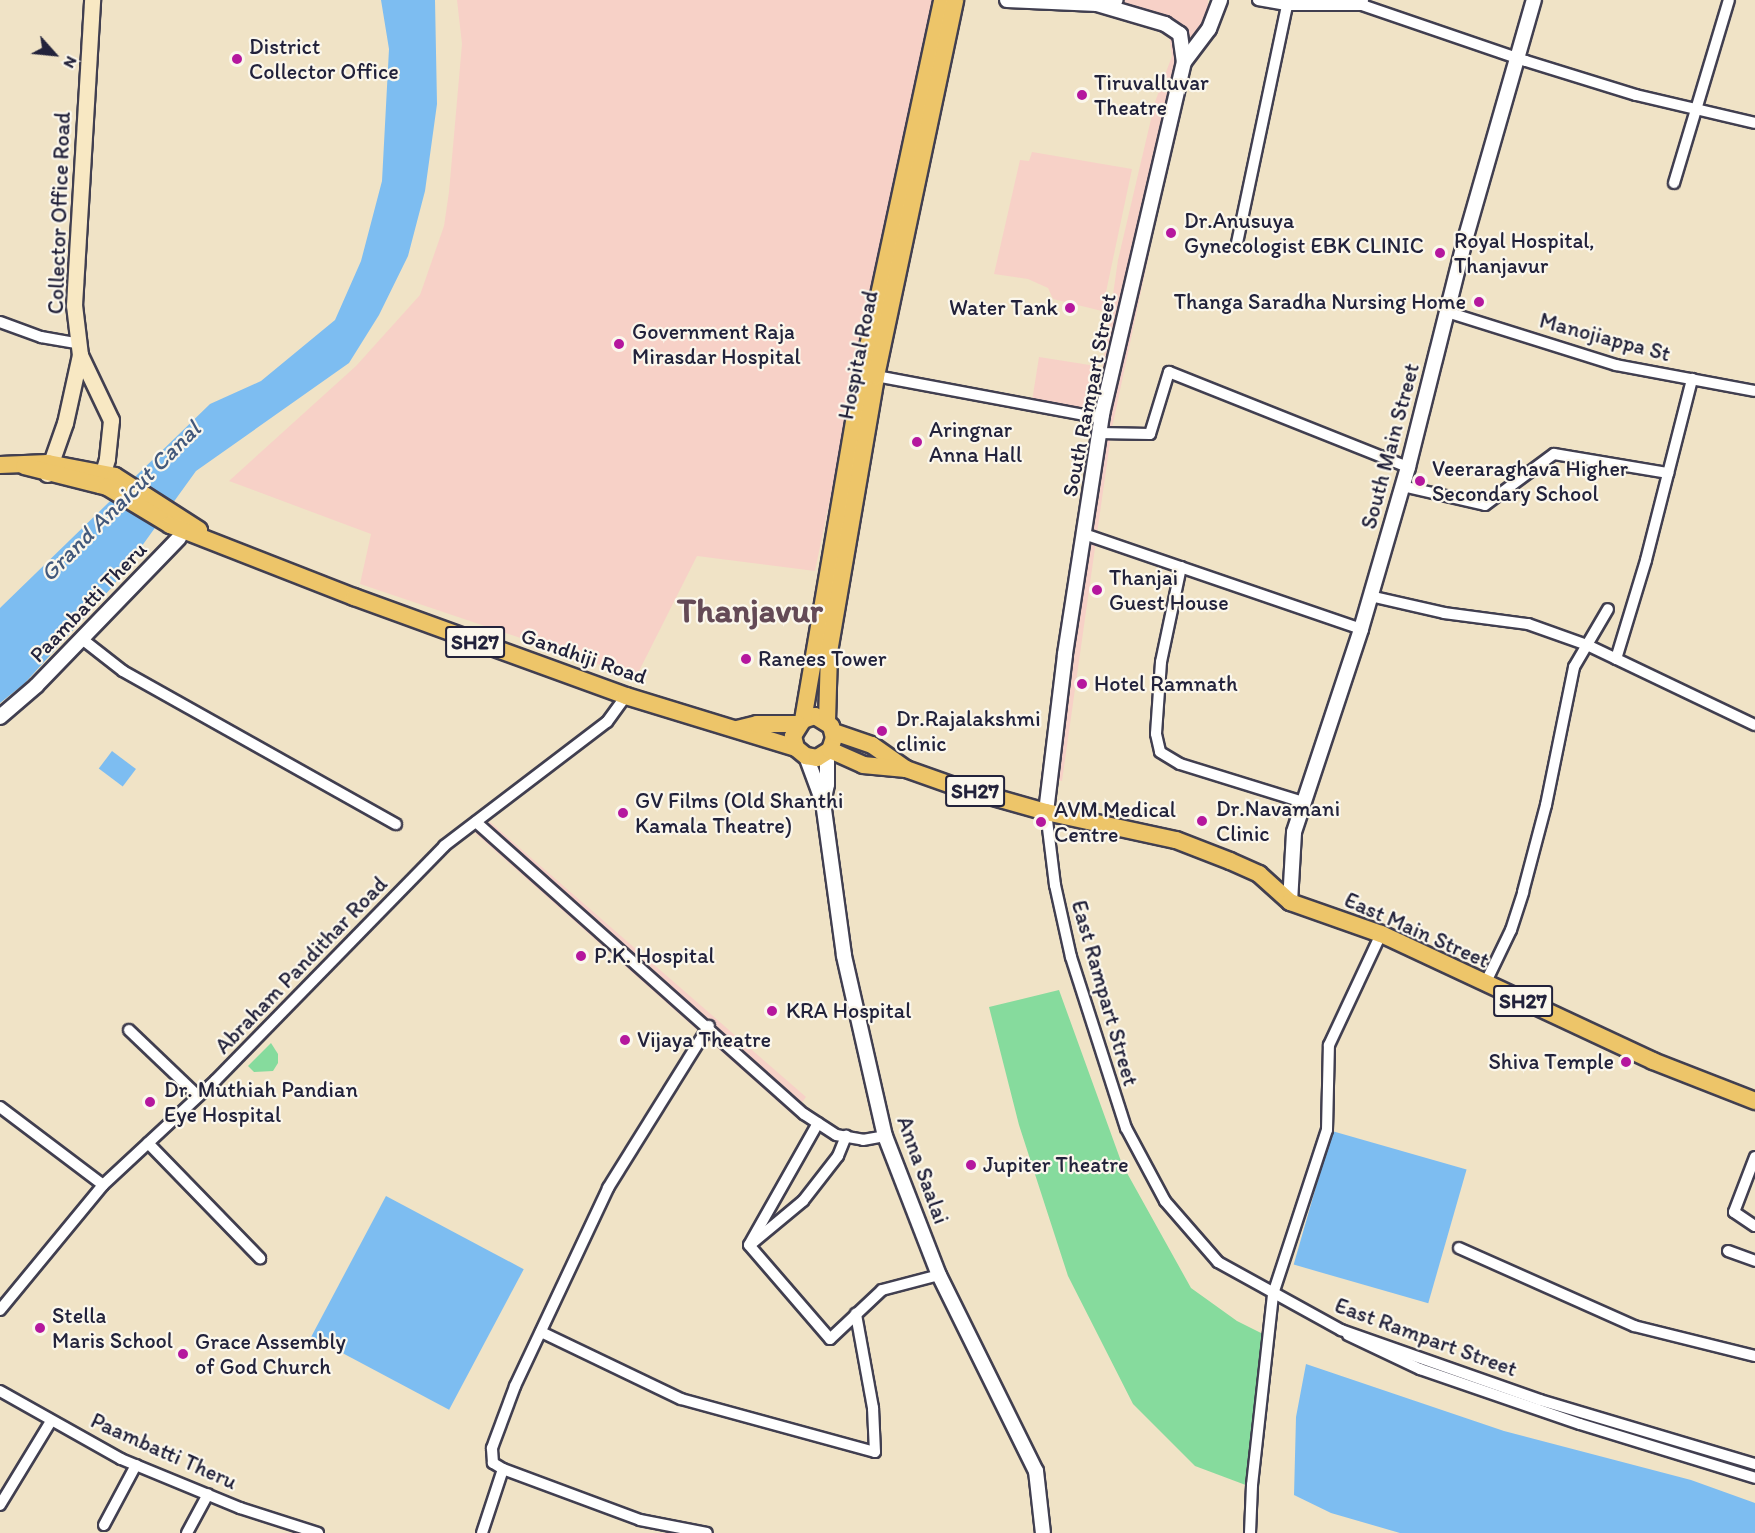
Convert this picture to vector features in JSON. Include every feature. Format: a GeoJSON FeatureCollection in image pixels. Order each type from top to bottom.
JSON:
{"type":"FeatureCollection","features":[{"type":"Feature","properties":{"kind":"main road","name":"Collector Office Road"},"geometry":{"type":"LineString","coordinates":[[92,0],[74,304],[80,350],[111,420],[106,480]]}},
{"type":"Feature","properties":{"kind":"main road","name":"Hospital Road"},"geometry":{"type":"LineString","coordinates":[[800,722],[861,379],[942,0]]}},
{"type":"Feature","properties":{"kind":"main road","name":"Hospital Road"},"geometry":{"type":"LineString","coordinates":[[830,726],[830,652],[876,376],[956,0]]}},
{"type":"Feature","properties":{"kind":"main road","name":"Collector Office Road"},"geometry":{"type":"LineString","coordinates":[[47,469],[65,423],[80,350]]}},
{"type":"Feature","properties":{"kind":"main road","name":"SH27"},"geometry":{"type":"LineString","coordinates":[[0,465],[47,469],[106,480],[174,525]]}},
{"type":"Feature","properties":{"kind":"main road","name":"Gandhiji Road"},"geometry":{"type":"LineString","coordinates":[[174,525],[626,696],[737,729],[755,738],[801,752]]}},
{"type":"Feature","properties":{"kind":"main road"},"geometry":{"type":"LineString","coordinates":[[815,716],[830,726],[828,752],[801,752],[793,736],[800,722],[815,716]]}},
{"type":"Feature","properties":{"kind":"main road","name":"Gandhiji Road"},"geometry":{"type":"LineString","coordinates":[[737,729],[757,724],[800,722]]}},
{"type":"Feature","properties":{"kind":"main road","name":"SH27"},"geometry":{"type":"LineString","coordinates":[[830,726],[872,745],[906,769]]}},
{"type":"Feature","properties":{"kind":"main road","name":"SH27"},"geometry":{"type":"LineString","coordinates":[[828,752],[863,765],[906,769],[1046,812],[1176,840],[1259,874],[1290,902]]}},
{"type":"Feature","properties":{"kind":"main road","name":"East Main Street"},"geometry":{"type":"LineString","coordinates":[[1290,902],[1381,934],[1653,1061],[1755,1101]]}},
{"type":"Feature","properties":{"kind":"street"},"geometry":{"type":"LineString","coordinates":[[1007,0],[1098,3],[1116,0]]}},
{"type":"Feature","properties":{"kind":"street","name":"South Rampart Street"},"geometry":{"type":"LineString","coordinates":[[1046,812],[1101,418],[1184,62],[1209,29],[1220,0]]}},
{"type":"Feature","properties":{"kind":"street"},"geometry":{"type":"LineString","coordinates":[[1258,0],[1287,5],[1363,3],[1516,57],[1694,109],[1755,123]]}},
{"type":"Feature","properties":{"kind":"street","name":"South Main Street"},"geometry":{"type":"LineString","coordinates":[[1290,902],[1294,832],[1361,629],[1408,467],[1447,312],[1516,57],[1534,0]]}},
{"type":"Feature","properties":{"kind":"street"},"geometry":{"type":"LineString","coordinates":[[1674,183],[1694,109],[1729,0]]}},
{"type":"Feature","properties":{"kind":"street"},"geometry":{"type":"LineString","coordinates":[[1098,3],[1165,24],[1180,34],[1184,62]]}},
{"type":"Feature","properties":{"kind":"street"},"geometry":{"type":"LineString","coordinates":[[1237,243],[1287,5]]}},
{"type":"Feature","properties":{"kind":"street","name":"Manojiappa St"},"geometry":{"type":"LineString","coordinates":[[1447,312],[1616,365],[1755,392]]}},
{"type":"Feature","properties":{"kind":"street"},"geometry":{"type":"LineString","coordinates":[[0,322],[80,350]]}},
{"type":"Feature","properties":{"kind":"street"},"geometry":{"type":"LineString","coordinates":[[1099,433],[1150,434],[1169,372],[1408,467]]}},
{"type":"Feature","properties":{"kind":"street"},"geometry":{"type":"LineString","coordinates":[[876,376],[1101,418]]}},
{"type":"Feature","properties":{"kind":"street"},"geometry":{"type":"LineString","coordinates":[[1616,659],[1692,379]]}},
{"type":"Feature","properties":{"kind":"street"},"geometry":{"type":"LineString","coordinates":[[1402,486],[1485,505],[1554,454],[1668,473]]}},
{"type":"Feature","properties":{"kind":"street","name":"Paambatti Theru"},"geometry":{"type":"LineString","coordinates":[[0,717],[82,639],[174,525]]}},
{"type":"Feature","properties":{"kind":"street"},"geometry":{"type":"LineString","coordinates":[[1084,534],[1361,629]]}},
{"type":"Feature","properties":{"kind":"street"},"geometry":{"type":"LineString","coordinates":[[1181,567],[1161,662],[1156,734],[1160,752],[1180,764],[1303,802]]}},
{"type":"Feature","properties":{"kind":"street"},"geometry":{"type":"LineString","coordinates":[[1370,596],[1444,613],[1528,624],[1587,645],[1755,724]]}},
{"type":"Feature","properties":{"kind":"street"},"geometry":{"type":"LineString","coordinates":[[1485,984],[1511,930],[1523,892],[1546,805],[1574,668],[1608,609]]}},
{"type":"Feature","properties":{"kind":"street"},"geometry":{"type":"LineString","coordinates":[[82,639],[123,671],[396,824]]}},
{"type":"Feature","properties":{"kind":"street","name":"Abraham Pandithar Road"},"geometry":{"type":"LineString","coordinates":[[0,1310],[103,1185],[198,1096],[444,846],[607,722],[626,696]]}},
{"type":"Feature","properties":{"kind":"street","name":"Anna Saalai"},"geometry":{"type":"LineString","coordinates":[[801,752],[823,802],[844,956],[885,1136],[939,1275],[1036,1471],[1043,1533]]}},
{"type":"Feature","properties":{"kind":"street","name":"Anna Saalai"},"geometry":{"type":"LineString","coordinates":[[823,802],[827,784],[828,752]]}},
{"type":"Feature","properties":{"kind":"street","name":"East Rampart Street"},"geometry":{"type":"LineString","coordinates":[[1046,812],[1054,885],[1071,957],[1126,1128],[1165,1201],[1186,1229],[1218,1262],[1341,1330],[1540,1400],[1755,1464]]}},
{"type":"Feature","properties":{"kind":"street"},"geometry":{"type":"LineString","coordinates":[[476,822],[818,1123],[846,1136],[863,1140],[885,1136]]}},
{"type":"Feature","properties":{"kind":"street"},"geometry":{"type":"LineString","coordinates":[[1250,1533],[1252,1485],[1273,1294],[1327,1130],[1329,1046],[1381,934]]}},
{"type":"Feature","properties":{"kind":"street"},"geometry":{"type":"LineString","coordinates":[[707,1533],[640,1520],[502,1469],[493,1463],[492,1448],[541,1332],[608,1188],[709,1026]]}},
{"type":"Feature","properties":{"kind":"street"},"geometry":{"type":"LineString","coordinates":[[129,1030],[198,1096]]}},
{"type":"Feature","properties":{"kind":"street"},"geometry":{"type":"LineString","coordinates":[[0,1107],[103,1185]]}},
{"type":"Feature","properties":{"kind":"street"},"geometry":{"type":"LineString","coordinates":[[749,1245],[818,1123]]}},
{"type":"Feature","properties":{"kind":"street"},"geometry":{"type":"LineString","coordinates":[[749,1245],[803,1201],[838,1156],[846,1136]]}},
{"type":"Feature","properties":{"kind":"street"},"geometry":{"type":"LineString","coordinates":[[148,1143],[260,1258]]}},
{"type":"Feature","properties":{"kind":"street"},"geometry":{"type":"LineString","coordinates":[[1755,1157],[1734,1212],[1755,1226]]}},
{"type":"Feature","properties":{"kind":"street"},"geometry":{"type":"LineString","coordinates":[[749,1245],[830,1339],[882,1290],[939,1275]]}},
{"type":"Feature","properties":{"kind":"street"},"geometry":{"type":"LineString","coordinates":[[1459,1248],[1634,1326],[1755,1356]]}},
{"type":"Feature","properties":{"kind":"street"},"geometry":{"type":"LineString","coordinates":[[1728,1251],[1755,1261]]}},
{"type":"Feature","properties":{"kind":"street"},"geometry":{"type":"LineString","coordinates":[[541,1332],[681,1399],[875,1452],[873,1408],[856,1314]]}},
{"type":"Feature","properties":{"kind":"street"},"geometry":{"type":"LineString","coordinates":[[1341,1330],[1358,1342],[1420,1369],[1580,1424],[1755,1478]]}},
{"type":"Feature","properties":{"kind":"street","name":"Paambatti Theru"},"geometry":{"type":"LineString","coordinates":[[0,1391],[51,1421],[136,1465],[208,1494],[317,1533]]}},
{"type":"Feature","properties":{"kind":"street"},"geometry":{"type":"LineString","coordinates":[[0,1505],[51,1421]]}},
{"type":"Feature","properties":{"kind":"street"},"geometry":{"type":"LineString","coordinates":[[104,1525],[136,1465]]}},
{"type":"Feature","properties":{"kind":"street"},"geometry":{"type":"LineString","coordinates":[[482,1533],[502,1469]]}},
{"type":"Feature","properties":{"kind":"street"},"geometry":{"type":"LineString","coordinates":[[188,1533],[208,1494]]}},
{"type":"Feature","properties":{"kind":"shaded area","name":"Government Raja Mirasdar Hospital"},"geometry":{"type":"Polygon","coordinates":[[[457,0],[934,0],[815,571],[697,556],[636,677],[360,584],[371,534],[229,481],[356,366],[420,295],[444,226],[449,192],[462,44],[457,0]]]}},
{"type":"Feature","properties":{"kind":"shaded area"},"geometry":{"type":"Polygon","coordinates":[[[1056,0],[1208,0],[1207,26],[1190,61],[1112,428],[1062,781],[1043,778],[1118,260],[1155,102],[1172,56],[1169,35],[1158,22],[1056,0]]]}},
{"type":"Feature","properties":{"kind":"shaded area"},"geometry":{"type":"Polygon","coordinates":[[[1032,152],[1132,169],[1102,311],[1053,299],[1048,288],[1028,279],[994,274],[1020,160],[1029,161],[1032,152]]]}},
{"type":"Feature","properties":{"kind":"shaded area"},"geometry":{"type":"Polygon","coordinates":[[[1039,357],[1099,367],[1093,409],[1032,399],[1039,357]]]}},
{"type":"Feature","properties":{"kind":"shaded area"},"geometry":{"type":"Polygon","coordinates":[[[490,822],[806,1097],[793,1115],[475,833],[490,822]]]}},
{"type":"Feature","properties":{"kind":"green space"},"geometry":{"type":"Polygon","coordinates":[[[1059,990],[1122,1164],[1191,1288],[1237,1321],[1265,1335],[1259,1490],[1195,1466],[1133,1404],[1068,1276],[1019,1125],[989,1007],[1059,990]]]}},
{"type":"Feature","properties":{"kind":"green space"},"geometry":{"type":"Polygon","coordinates":[[[271,1043],[278,1054],[278,1063],[273,1071],[254,1072],[248,1066],[271,1043]]]}},
{"type":"Feature","properties":{"kind":"water","name":"Grand Anaicut Canal"},"geometry":{"type":"Polygon","coordinates":[[[381,0],[435,0],[437,104],[425,191],[408,256],[379,315],[349,363],[196,471],[113,586],[24,684],[0,703],[0,608],[210,404],[261,381],[335,320],[361,261],[382,181],[389,49],[381,0]]]}},
{"type":"Feature","properties":{"kind":"water"},"geometry":{"type":"Polygon","coordinates":[[[112,751],[136,769],[123,787],[99,769],[112,751]]]}},
{"type":"Feature","properties":{"kind":"water"},"geometry":{"type":"Polygon","coordinates":[[[1332,1131],[1467,1170],[1428,1303],[1294,1265],[1332,1131]]]}},
{"type":"Feature","properties":{"kind":"water"},"geometry":{"type":"Polygon","coordinates":[[[386,1196],[524,1269],[449,1410],[311,1336],[386,1196]]]}},
{"type":"Feature","properties":{"kind":"water"},"geometry":{"type":"Polygon","coordinates":[[[1306,1364],[1504,1431],[1691,1480],[1755,1503],[1755,1533],[1400,1533],[1331,1513],[1294,1495],[1296,1417],[1306,1364]]]}},
{"type":"Feature","properties":{"kind":"place","name":"District Collector Office"},"geometry":{"type":"Point","coordinates":[237,59]}},
{"type":"Feature","properties":{"kind":"place","name":"Tiruvalluvar Theatre"},"geometry":{"type":"Point","coordinates":[1082,95]}},
{"type":"Feature","properties":{"kind":"place","name":"Dr.Anusuya Gynecologist EBK CLINIC"},"geometry":{"type":"Point","coordinates":[1171,233]}},
{"type":"Feature","properties":{"kind":"place","name":"Royal Hospital, Thanjavur"},"geometry":{"type":"Point","coordinates":[1440,253]}},
{"type":"Feature","properties":{"kind":"place","name":"Thanga Saradha Nursing Home"},"geometry":{"type":"Point","coordinates":[1479,302]}},
{"type":"Feature","properties":{"kind":"place","name":"Water Tank"},"geometry":{"type":"Point","coordinates":[1070,308]}},
{"type":"Feature","properties":{"kind":"place","name":"Government Raja Mirasdar Hospital"},"geometry":{"type":"Point","coordinates":[619,344]}},
{"type":"Feature","properties":{"kind":"place","name":"Aringnar Anna Hall"},"geometry":{"type":"Point","coordinates":[917,442]}},
{"type":"Feature","properties":{"kind":"place","name":"Veeraraghava Higher Secondary School"},"geometry":{"type":"Point","coordinates":[1420,481]}},
{"type":"Feature","properties":{"kind":"place","name":"Thanjai Guest House"},"geometry":{"type":"Point","coordinates":[1097,590]}},
{"type":"Feature","properties":{"kind":"place","name":"Ranees Tower"},"geometry":{"type":"Point","coordinates":[746,659]}},
{"type":"Feature","properties":{"kind":"place","name":"Hotel Ramnath"},"geometry":{"type":"Point","coordinates":[1082,684]}},
{"type":"Feature","properties":{"kind":"place","name":"Dr.Rajalakshmi clinic"},"geometry":{"type":"Point","coordinates":[882,731]}},
{"type":"Feature","properties":{"kind":"place","name":"GV Films (Old Shanthi Kamala Theatre)"},"geometry":{"type":"Point","coordinates":[623,813]}},
{"type":"Feature","properties":{"kind":"place","name":"Dr.Navamani Clinic"},"geometry":{"type":"Point","coordinates":[1202,821]}},
{"type":"Feature","properties":{"kind":"place","name":"AVM Medical Centre"},"geometry":{"type":"Point","coordinates":[1041,822]}},
{"type":"Feature","properties":{"kind":"place","name":"P.K. Hospital"},"geometry":{"type":"Point","coordinates":[581,956]}},
{"type":"Feature","properties":{"kind":"place","name":"KRA Hospital"},"geometry":{"type":"Point","coordinates":[772,1011]}},
{"type":"Feature","properties":{"kind":"place","name":"Vijaya Theatre"},"geometry":{"type":"Point","coordinates":[625,1040]}},
{"type":"Feature","properties":{"kind":"place","name":"Shiva Temple"},"geometry":{"type":"Point","coordinates":[1626,1062]}},
{"type":"Feature","properties":{"kind":"place","name":"Dr. Muthiah Pandian Eye Hospital"},"geometry":{"type":"Point","coordinates":[150,1102]}},
{"type":"Feature","properties":{"kind":"place","name":"Jupiter Theatre"},"geometry":{"type":"Point","coordinates":[971,1165]}},
{"type":"Feature","properties":{"kind":"place","name":"Stella Maris School"},"geometry":{"type":"Point","coordinates":[40,1328]}},
{"type":"Feature","properties":{"kind":"place","name":"Grace Assembly of God Church"},"geometry":{"type":"Point","coordinates":[183,1354]}},
{"type":"Feature","properties":{"kind":"district","name":"Thanjavur"},"geometry":{"type":"Point","coordinates":[750,611]}}]}
